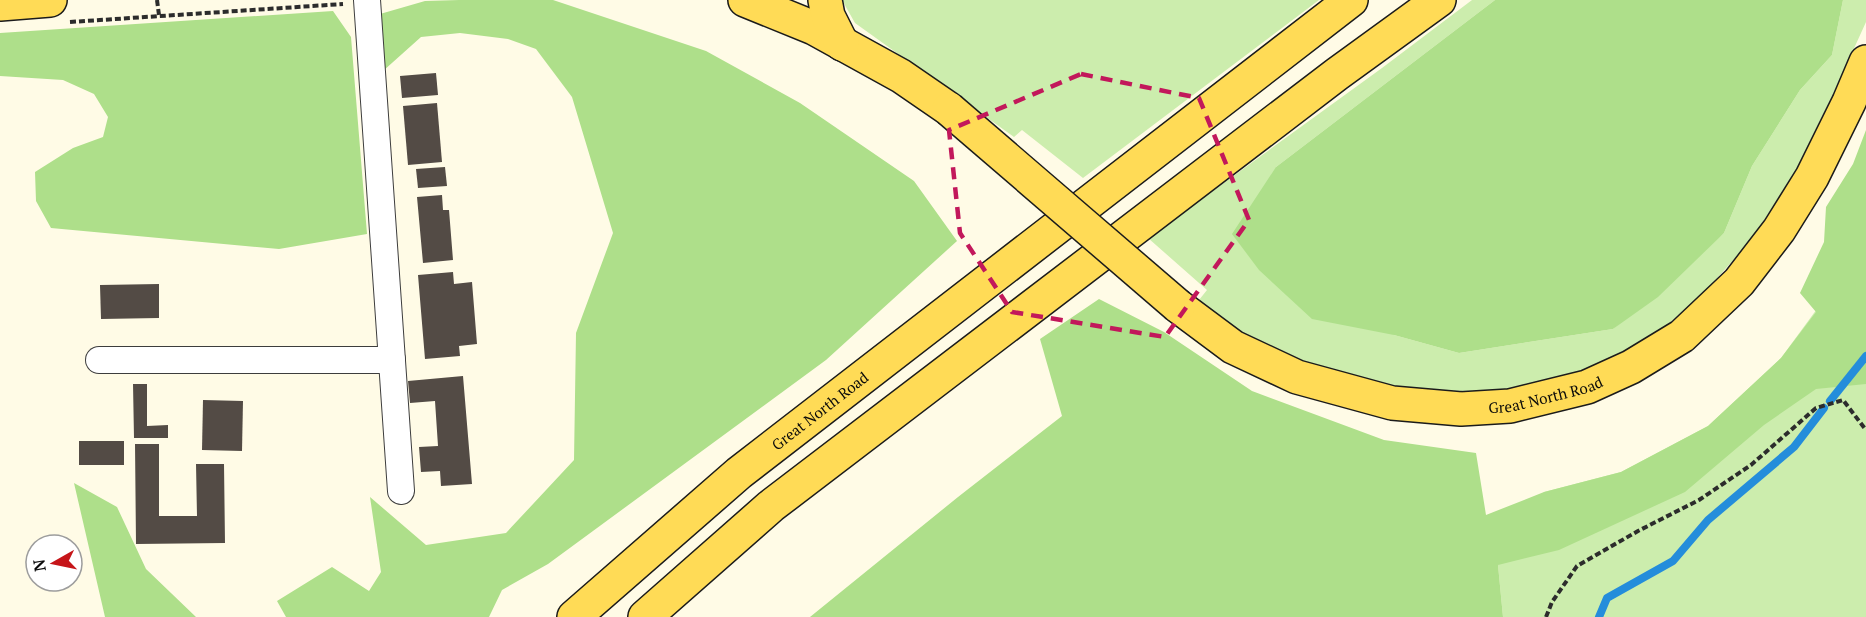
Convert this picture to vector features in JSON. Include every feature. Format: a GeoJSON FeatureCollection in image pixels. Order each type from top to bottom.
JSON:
{"type":"FeatureCollection","features":[{"type":"Feature","properties":{"kind":"main road","name":"Great North Road"},"geometry":{"type":"LineString","coordinates":[[745,0],[814,28],[901,76],[949,109],[1178,306],[1233,347],[1297,377],[1392,403],[1461,409],[1510,406],[1587,387],[1631,367],[1682,336],[1739,282],[1779,230],[1812,177],[1866,62]]}},
{"type":"Feature","properties":{"kind":"main road"},"geometry":{"type":"LineString","coordinates":[[825,0],[828,16],[842,44]]}},
{"type":"Feature","properties":{"kind":"main road","name":"Great North Road"},"geometry":{"type":"LineString","coordinates":[[574,617],[739,473],[1351,0]]}},
{"type":"Feature","properties":{"kind":"main road"},"geometry":{"type":"LineString","coordinates":[[645,617],[771,506],[1337,74],[1439,0]]}},
{"type":"Feature","properties":{"kind":"main road"},"geometry":{"type":"LineString","coordinates":[[0,4],[59,11]]}},
{"type":"Feature","properties":{"kind":"lane"},"geometry":{"type":"LineString","coordinates":[[367,1],[402,491]]}},
{"type":"Feature","properties":{"kind":"lane"},"geometry":{"type":"LineString","coordinates":[[99,360],[392,360]]}},
{"type":"Feature","properties":{"kind":"path"},"geometry":{"type":"LineString","coordinates":[[157,0],[159,15]]}},
{"type":"Feature","properties":{"kind":"path"},"geometry":{"type":"LineString","coordinates":[[59,11],[159,15],[367,1]]}},
{"type":"Feature","properties":{"kind":"path"},"geometry":{"type":"LineString","coordinates":[[1546,617],[1552,602],[1577,566],[1699,500],[1751,465],[1816,408],[1843,400],[1866,430]]}},
{"type":"Feature","properties":{"kind":"highlighted area"},"geometry":{"type":"Polygon","coordinates":[[[1081,74],[1199,98],[1249,220],[1165,337],[1012,312],[960,233],[949,130],[1081,74]]]}},
{"type":"Feature","properties":{"kind":"green space"},"geometry":{"type":"Polygon","coordinates":[[[553,0],[706,51],[800,103],[914,181],[957,241],[826,360],[548,564],[502,590],[489,617],[286,617],[277,601],[332,567],[369,591],[381,572],[370,497],[426,545],[506,533],[574,460],[576,333],[613,233],[572,97],[536,49],[508,39],[460,33],[421,37],[383,71],[380,14],[425,1],[553,0]]]}},
{"type":"Feature","properties":{"kind":"green space"},"geometry":{"type":"Polygon","coordinates":[[[842,0],[1319,0],[1083,178],[1022,130],[1014,137],[855,23],[842,0]]]}},
{"type":"Feature","properties":{"kind":"green space"},"geometry":{"type":"Polygon","coordinates":[[[1472,0],[1495,0],[1276,167],[1394,335],[1459,353],[1613,329],[1724,233],[1752,166],[1800,90],[1832,55],[1843,0],[1866,0],[1866,22],[1797,168],[1753,238],[1701,296],[1653,337],[1584,371],[1528,388],[1470,395],[1404,390],[1338,375],[1277,353],[1226,324],[1199,300],[1207,290],[1148,238],[1472,0]]]}},
{"type":"Feature","properties":{"kind":"green space"},"geometry":{"type":"Polygon","coordinates":[[[1495,0],[1843,0],[1832,55],[1800,90],[1752,166],[1724,233],[1658,297],[1613,329],[1459,353],[1394,335],[1312,319],[1259,270],[1232,234],[1276,167],[1495,0]]]}},
{"type":"Feature","properties":{"kind":"green space"},"geometry":{"type":"Polygon","coordinates":[[[333,11],[351,37],[367,234],[279,249],[51,228],[36,201],[35,172],[73,148],[103,137],[108,117],[94,94],[63,80],[0,76],[0,33],[333,11]]]}},
{"type":"Feature","properties":{"kind":"green space"},"geometry":{"type":"Polygon","coordinates":[[[1866,130],[1866,384],[1816,389],[1764,425],[1685,492],[1559,550],[1498,565],[1503,617],[810,617],[1062,416],[1040,339],[1099,299],[1164,332],[1252,391],[1384,440],[1476,453],[1486,515],[1544,492],[1621,472],[1708,426],[1781,358],[1816,312],[1800,293],[1824,242],[1826,207],[1853,164],[1866,130]]]}},
{"type":"Feature","properties":{"kind":"green space"},"geometry":{"type":"Polygon","coordinates":[[[1866,242],[1866,617],[1503,617],[1498,565],[1544,492],[1621,472],[1708,426],[1781,358],[1866,242]]]}},
{"type":"Feature","properties":{"kind":"green space"},"geometry":{"type":"Polygon","coordinates":[[[74,483],[117,507],[146,569],[196,617],[105,617],[74,483]]]}},
{"type":"Feature","properties":{"kind":"building"},"geometry":{"type":"Polygon","coordinates":[[[436,73],[438,95],[402,98],[400,76],[436,73]]]}},
{"type":"Feature","properties":{"kind":"building"},"geometry":{"type":"Polygon","coordinates":[[[437,103],[442,162],[408,165],[403,106],[437,103]]]}},
{"type":"Feature","properties":{"kind":"building"},"geometry":{"type":"Polygon","coordinates":[[[445,167],[447,186],[418,188],[416,169],[445,167]]]}},
{"type":"Feature","properties":{"kind":"building"},"geometry":{"type":"Polygon","coordinates":[[[442,195],[443,210],[449,210],[453,260],[423,263],[417,197],[442,195]]]}},
{"type":"Feature","properties":{"kind":"building"},"geometry":{"type":"Polygon","coordinates":[[[453,272],[454,284],[472,282],[477,344],[459,346],[460,356],[425,359],[418,275],[453,272]]]}},
{"type":"Feature","properties":{"kind":"building"},"geometry":{"type":"Polygon","coordinates":[[[159,284],[159,318],[101,319],[100,285],[159,284]]]}},
{"type":"Feature","properties":{"kind":"building"},"geometry":{"type":"Polygon","coordinates":[[[463,376],[472,484],[441,486],[440,471],[421,472],[419,447],[438,446],[435,401],[410,403],[408,381],[463,376]]]}},
{"type":"Feature","properties":{"kind":"building"},"geometry":{"type":"Polygon","coordinates":[[[133,384],[147,384],[147,426],[168,425],[168,438],[134,438],[133,384]]]}},
{"type":"Feature","properties":{"kind":"building"},"geometry":{"type":"Polygon","coordinates":[[[203,400],[243,401],[242,451],[202,450],[203,400]]]}},
{"type":"Feature","properties":{"kind":"building"},"geometry":{"type":"Polygon","coordinates":[[[79,441],[124,441],[124,465],[79,465],[79,441]]]}},
{"type":"Feature","properties":{"kind":"building"},"geometry":{"type":"Polygon","coordinates":[[[135,444],[159,444],[159,516],[197,516],[196,464],[224,464],[225,543],[136,544],[135,444]]]}},
{"type":"Feature","properties":{"kind":"waterway"},"geometry":{"type":"LineString","coordinates":[[1830,401],[1866,356]]}},
{"type":"Feature","properties":{"kind":"waterway"},"geometry":{"type":"LineString","coordinates":[[1599,617],[1607,598],[1673,561],[1708,520],[1794,447],[1824,408]]}}]}
